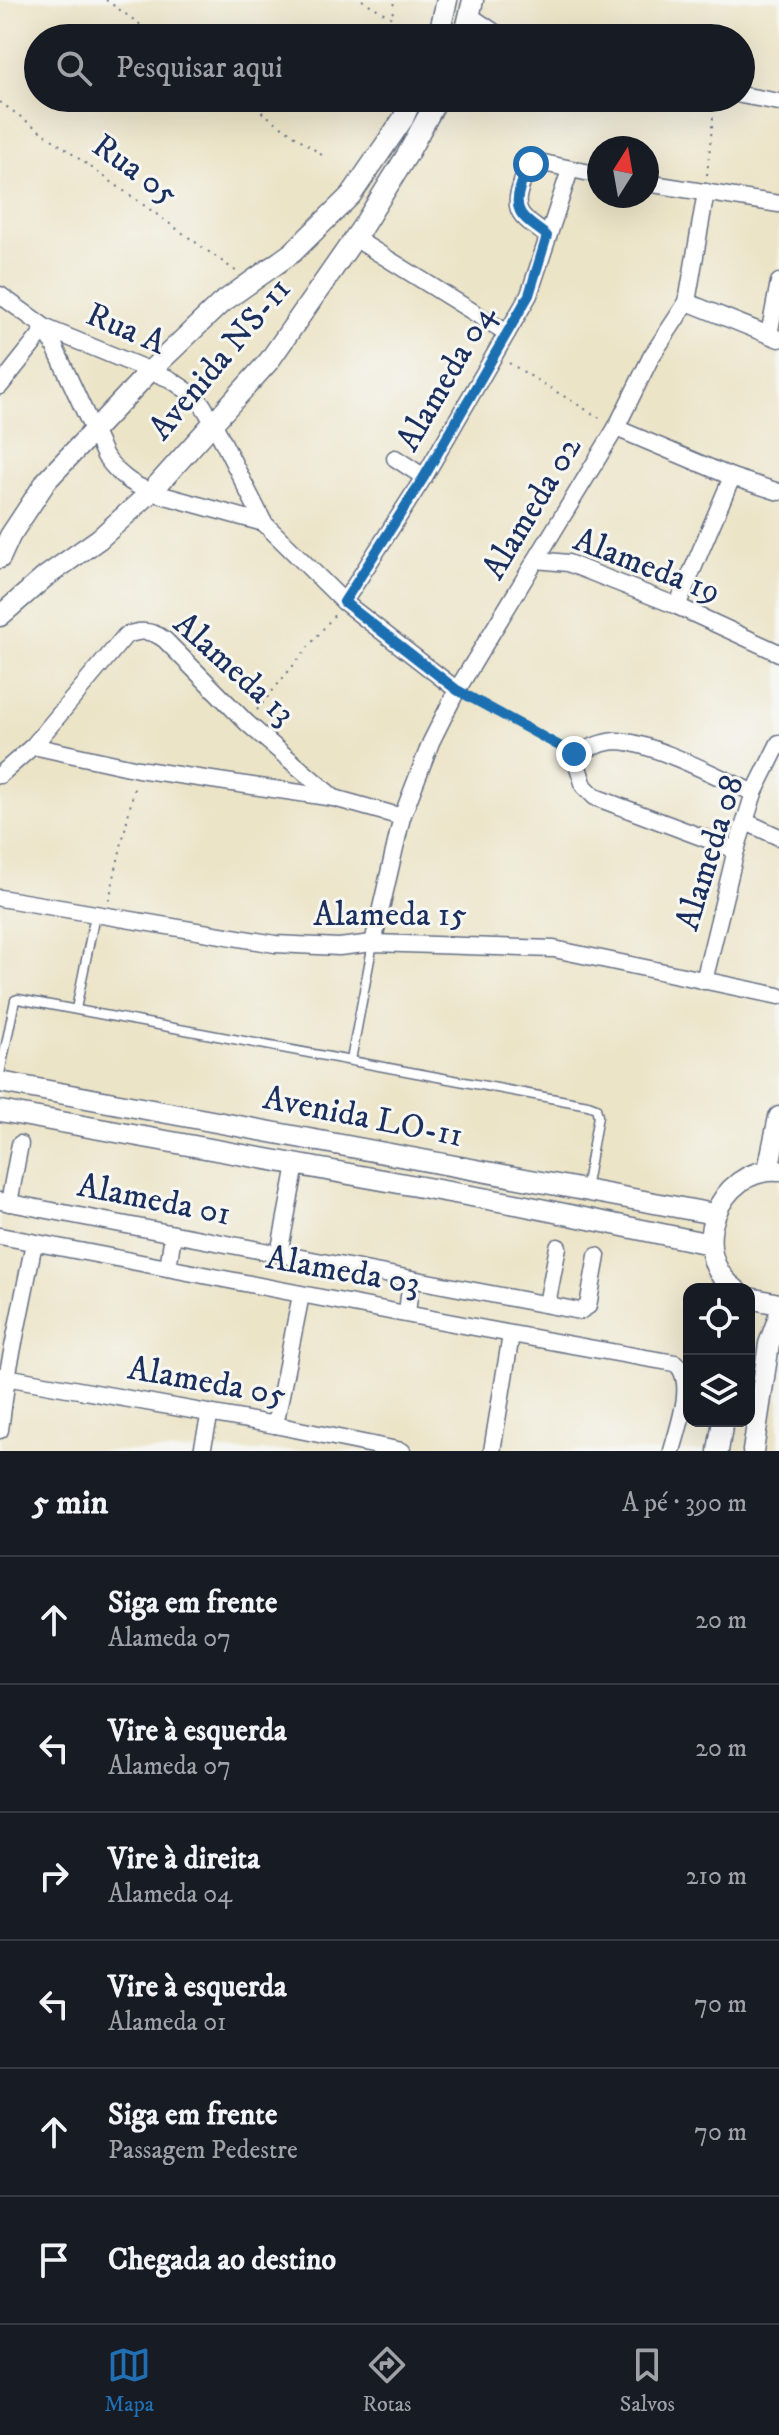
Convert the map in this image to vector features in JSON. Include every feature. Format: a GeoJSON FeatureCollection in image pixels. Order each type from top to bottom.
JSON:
{"type":"FeatureCollection","features":[{"type":"Feature","properties":{"kind":"street"},"geometry":{"type":"LineString","coordinates":[[441,24],[447,0]]}},
{"type":"Feature","properties":{"kind":"street"},"geometry":{"type":"LineString","coordinates":[[472,8],[489,24]]}},
{"type":"Feature","properties":{"kind":"street"},"geometry":{"type":"LineString","coordinates":[[755,98],[779,102]]}},
{"type":"Feature","properties":{"kind":"street","name":"Avenida NS-11"},"geometry":{"type":"LineString","coordinates":[[0,558],[10,536],[47,480],[149,372],[220,304],[293,252],[351,195],[406,112]]}},
{"type":"Feature","properties":{"kind":"street","name":"Avenida NS-11"},"geometry":{"type":"LineString","coordinates":[[0,616],[45,577],[99,539],[151,492],[269,361],[354,239],[430,112]]}},
{"type":"Feature","properties":{"kind":"street"},"geometry":{"type":"LineString","coordinates":[[547,236],[520,214],[516,201],[531,164],[539,162],[587,173]]}},
{"type":"Feature","properties":{"kind":"street","name":"Alameda 04"},"geometry":{"type":"LineString","coordinates":[[344,602],[424,477],[529,295],[570,170]]}},
{"type":"Feature","properties":{"kind":"street"},"geometry":{"type":"LineString","coordinates":[[659,185],[779,204]]}},
{"type":"Feature","properties":{"kind":"street","name":"Alameda 02"},"geometry":{"type":"LineString","coordinates":[[373,943],[402,817],[431,742],[457,690],[616,428],[651,357],[687,302],[706,192]]}},
{"type":"Feature","properties":{"kind":"street"},"geometry":{"type":"LineString","coordinates":[[364,244],[507,333]]}},
{"type":"Feature","properties":{"kind":"street"},"geometry":{"type":"LineString","coordinates":[[687,302],[774,337],[779,282]]}},
{"type":"Feature","properties":{"kind":"street","name":"Rua A"},"geometry":{"type":"LineString","coordinates":[[0,295],[46,328],[170,379],[189,392],[202,404],[213,422],[264,523]]}},
{"type":"Feature","properties":{"kind":"street"},"geometry":{"type":"LineString","coordinates":[[0,386],[46,328]]}},
{"type":"Feature","properties":{"kind":"street","name":"Rua A"},"geometry":{"type":"LineString","coordinates":[[46,328],[93,432],[117,472],[134,485],[151,492],[264,523]]}},
{"type":"Feature","properties":{"kind":"street"},"geometry":{"type":"LineString","coordinates":[[616,428],[732,477],[779,492]]}},
{"type":"Feature","properties":{"kind":"street"},"geometry":{"type":"LineString","coordinates":[[395,458],[424,477]]}},
{"type":"Feature","properties":{"kind":"street"},"geometry":{"type":"LineString","coordinates":[[677,606],[732,477]]}},
{"type":"Feature","properties":{"kind":"street"},"geometry":{"type":"LineString","coordinates":[[264,523],[344,602],[457,690]]}},
{"type":"Feature","properties":{"kind":"street","name":"Alameda 19"},"geometry":{"type":"LineString","coordinates":[[536,560],[568,563],[677,606],[779,653]]}},
{"type":"Feature","properties":{"kind":"street","name":"Alameda 13"},"geometry":{"type":"LineString","coordinates":[[0,775],[33,746],[125,636],[141,631],[165,640],[247,723],[334,798]]}},
{"type":"Feature","properties":{"kind":"street"},"geometry":{"type":"LineString","coordinates":[[736,850],[595,797],[584,786],[574,754],[612,741],[628,742],[655,750],[754,793]]}},
{"type":"Feature","properties":{"kind":"street","name":"Alameda 08"},"geometry":{"type":"LineString","coordinates":[[704,981],[736,850],[754,793],[779,743]]}},
{"type":"Feature","properties":{"kind":"street","name":"Alameda 13"},"geometry":{"type":"LineString","coordinates":[[33,746],[138,769],[334,798],[402,817]]}},
{"type":"Feature","properties":{"kind":"street"},"geometry":{"type":"LineString","coordinates":[[746,822],[779,837]]}},
{"type":"Feature","properties":{"kind":"street","name":"Alameda 15"},"geometry":{"type":"LineString","coordinates":[[0,898],[275,944],[339,947],[373,943],[554,949],[779,996]]}},
{"type":"Feature","properties":{"kind":"street","name":"Avenida LO-11"},"geometry":{"type":"LineString","coordinates":[[0,1082],[714,1214]]}},
{"type":"Feature","properties":{"kind":"street","name":"Avenida LO-11"},"geometry":{"type":"LineString","coordinates":[[0,1111],[521,1205],[710,1244]]}},
{"type":"Feature","properties":{"kind":"street"},"geometry":{"type":"LineString","coordinates":[[728,1283],[716,1266],[710,1244],[714,1214],[724,1197],[738,1183],[774,1171],[779,1117]]}},
{"type":"Feature","properties":{"kind":"street"},"geometry":{"type":"LineString","coordinates":[[5,1202],[20,1144]]}},
{"type":"Feature","properties":{"kind":"street"},"geometry":{"type":"LineString","coordinates":[[279,1254],[296,1165]]}},
{"type":"Feature","properties":{"kind":"street","name":"Alameda 01"},"geometry":{"type":"LineString","coordinates":[[5,1202],[580,1311],[588,1306],[597,1256]]}},
{"type":"Feature","properties":{"kind":"street"},"geometry":{"type":"LineString","coordinates":[[168,1268],[173,1234]]}},
{"type":"Feature","properties":{"kind":"street","name":"Alameda 03"},"geometry":{"type":"LineString","coordinates":[[0,1236],[511,1335],[675,1363],[684,1372],[687,1383],[672,1451]]}},
{"type":"Feature","properties":{"kind":"street"},"geometry":{"type":"LineString","coordinates":[[0,1430],[4,1376],[34,1243]]}},
{"type":"Feature","properties":{"kind":"street"},"geometry":{"type":"LineString","coordinates":[[547,1304],[558,1247]]}},
{"type":"Feature","properties":{"kind":"street"},"geometry":{"type":"LineString","coordinates":[[407,1313],[411,1279]]}},
{"type":"Feature","properties":{"kind":"street"},"geometry":{"type":"LineString","coordinates":[[275,1425],[301,1295]]}},
{"type":"Feature","properties":{"kind":"street"},"geometry":{"type":"LineString","coordinates":[[755,1299],[779,1304]]}},
{"type":"Feature","properties":{"kind":"street"},"geometry":{"type":"LineString","coordinates":[[753,1451],[769,1344],[779,1316]]}},
{"type":"Feature","properties":{"kind":"street"},"geometry":{"type":"LineString","coordinates":[[492,1451],[511,1335]]}},
{"type":"Feature","properties":{"kind":"street","name":"Alameda 05"},"geometry":{"type":"LineString","coordinates":[[4,1376],[275,1425],[350,1446],[402,1451]]}},
{"type":"Feature","properties":{"kind":"street"},"geometry":{"type":"LineString","coordinates":[[202,1451],[210,1413]]}},
{"type":"Feature","properties":{"kind":"street"},"geometry":{"type":"LineString","coordinates":[[718,1451],[722,1427]]}},
{"type":"Feature","properties":{"kind":"lane"},"geometry":{"type":"LineString","coordinates":[[76,1009],[100,916]]}},
{"type":"Feature","properties":{"kind":"lane"},"geometry":{"type":"LineString","coordinates":[[351,1060],[373,943]]}},
{"type":"Feature","properties":{"kind":"lane"},"geometry":{"type":"LineString","coordinates":[[0,1074],[16,999],[588,1105],[596,1108],[598,1116],[584,1192]]}},
{"type":"Feature","properties":{"kind":"path"},"geometry":{"type":"LineString","coordinates":[[106,0],[139,24]]}},
{"type":"Feature","properties":{"kind":"path"},"geometry":{"type":"LineString","coordinates":[[362,0],[392,18],[394,0]]}},
{"type":"Feature","properties":{"kind":"path","name":"Rua 05"},"geometry":{"type":"LineString","coordinates":[[0,102],[243,276]]}},
{"type":"Feature","properties":{"kind":"path"},"geometry":{"type":"LineString","coordinates":[[262,112],[326,158]]}},
{"type":"Feature","properties":{"kind":"path"},"geometry":{"type":"LineString","coordinates":[[706,192],[714,112]]}},
{"type":"Feature","properties":{"kind":"path"},"geometry":{"type":"LineString","coordinates":[[494,354],[616,428]]}},
{"type":"Feature","properties":{"kind":"path"},"geometry":{"type":"LineString","coordinates":[[247,723],[344,602]]}},
{"type":"Feature","properties":{"kind":"path"},"geometry":{"type":"LineString","coordinates":[[457,690],[574,754]]}},
{"type":"Feature","properties":{"kind":"path"},"geometry":{"type":"LineString","coordinates":[[100,916],[138,769]]}},
{"type":"Feature","properties":{"kind":"route"},"geometry":{"type":"LineString","coordinates":[[531,164],[516,201],[517,207],[520,214],[547,236],[529,295],[424,477],[344,602],[457,690],[574,754]]}}]}
